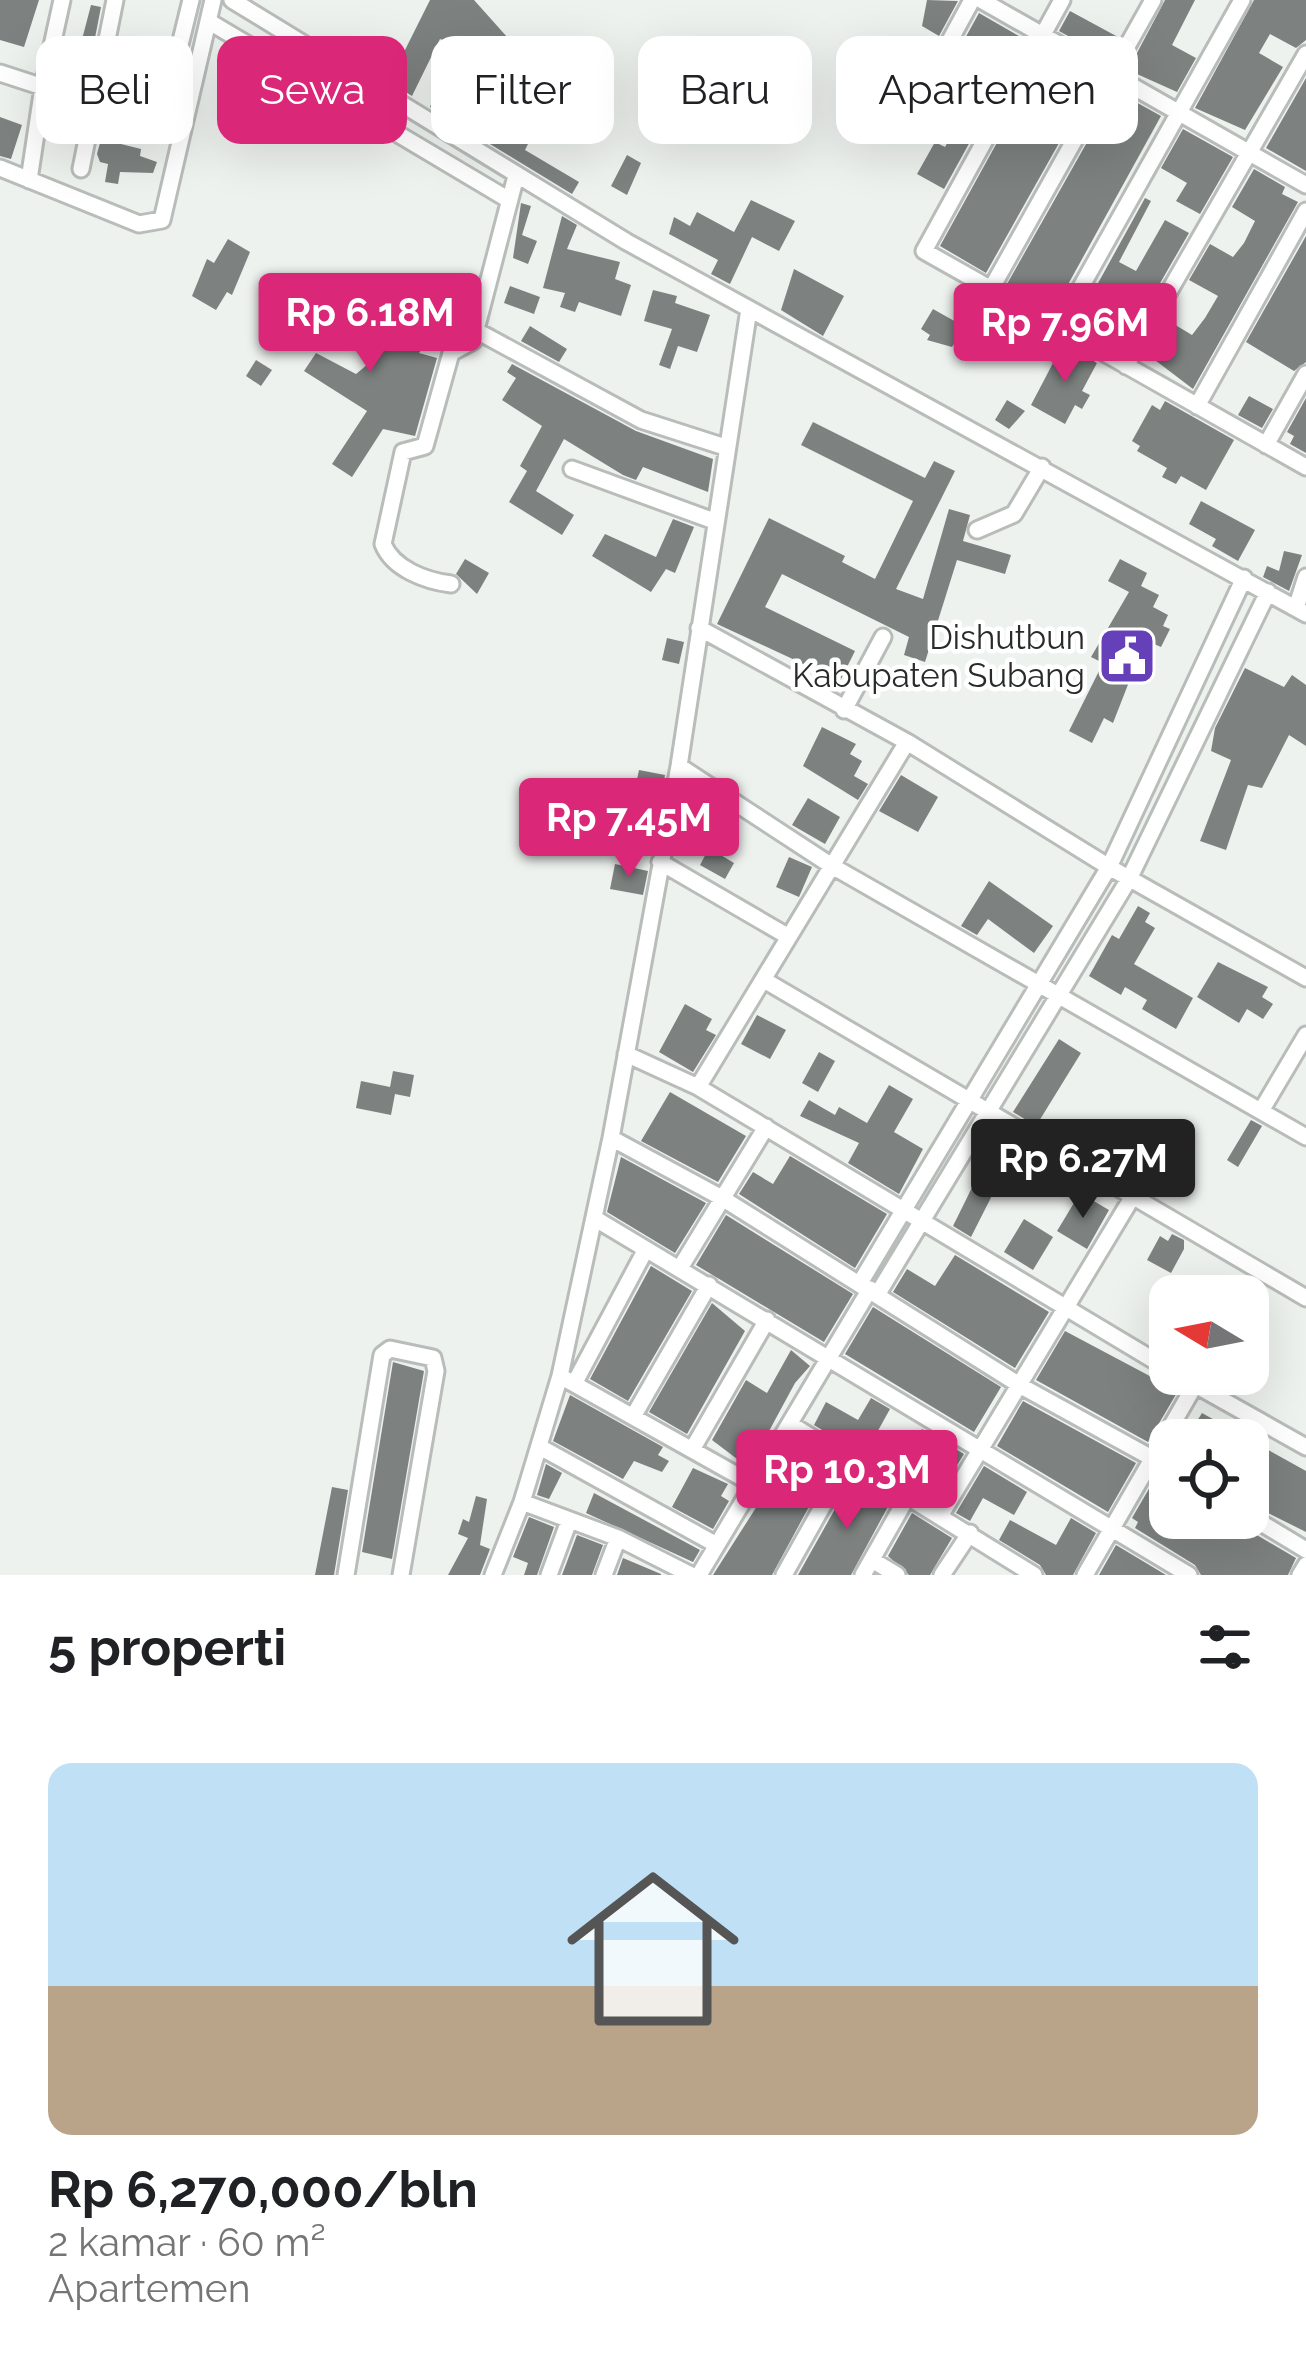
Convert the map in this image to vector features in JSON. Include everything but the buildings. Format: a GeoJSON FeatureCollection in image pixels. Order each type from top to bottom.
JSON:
{"type":"FeatureCollection","features":[{"type":"Feature","properties":{"kind":"street"},"geometry":{"type":"LineString","coordinates":[[55,36],[62,0]]}},
{"type":"Feature","properties":{"kind":"street"},"geometry":{"type":"LineString","coordinates":[[108,36],[115,0]]}},
{"type":"Feature","properties":{"kind":"street"},"geometry":{"type":"LineString","coordinates":[[182,36],[191,0]]}},
{"type":"Feature","properties":{"kind":"street"},"geometry":{"type":"LineString","coordinates":[[0,168],[139,224],[162,220],[213,0]]}},
{"type":"Feature","properties":{"kind":"street"},"geometry":{"type":"LineString","coordinates":[[232,0],[515,176],[1301,611],[1306,577]]}},
{"type":"Feature","properties":{"kind":"street"},"geometry":{"type":"LineString","coordinates":[[955,36],[977,0],[1043,35]]}},
{"type":"Feature","properties":{"kind":"street"},"geometry":{"type":"LineString","coordinates":[[1062,0],[924,251],[1306,467]]}},
{"type":"Feature","properties":{"kind":"street"},"geometry":{"type":"LineString","coordinates":[[1133,36],[1153,0]]}},
{"type":"Feature","properties":{"kind":"street"},"geometry":{"type":"LineString","coordinates":[[1058,328],[1242,0]]}},
{"type":"Feature","properties":{"kind":"street"},"geometry":{"type":"LineString","coordinates":[[208,21],[509,200]]}},
{"type":"Feature","properties":{"kind":"street"},"geometry":{"type":"LineString","coordinates":[[1126,366],[1306,54]]}},
{"type":"Feature","properties":{"kind":"street"},"geometry":{"type":"LineString","coordinates":[[0,73],[36,84]]}},
{"type":"Feature","properties":{"kind":"street"},"geometry":{"type":"LineString","coordinates":[[1138,89],[1306,184]]}},
{"type":"Feature","properties":{"kind":"street"},"geometry":{"type":"LineString","coordinates":[[29,180],[36,137]]}},
{"type":"Feature","properties":{"kind":"street"},"geometry":{"type":"LineString","coordinates":[[81,169],[87,144]]}},
{"type":"Feature","properties":{"kind":"street"},"geometry":{"type":"LineString","coordinates":[[991,289],[1072,144]]}},
{"type":"Feature","properties":{"kind":"street"},"geometry":{"type":"LineString","coordinates":[[452,584],[422,579],[394,560],[383,544],[403,452],[425,446],[451,353],[471,343],[477,331],[515,176]]}},
{"type":"Feature","properties":{"kind":"street"},"geometry":{"type":"LineString","coordinates":[[1197,406],[1306,212]]}},
{"type":"Feature","properties":{"kind":"street"},"geometry":{"type":"LineString","coordinates":[[567,1380],[679,766],[749,309]]}},
{"type":"Feature","properties":{"kind":"street"},"geometry":{"type":"LineString","coordinates":[[477,331],[641,420],[725,446]]}},
{"type":"Feature","properties":{"kind":"street"},"geometry":{"type":"LineString","coordinates":[[1266,445],[1306,374]]}},
{"type":"Feature","properties":{"kind":"street"},"geometry":{"type":"LineString","coordinates":[[977,530],[1014,514],[1042,467]]}},
{"type":"Feature","properties":{"kind":"street"},"geometry":{"type":"LineString","coordinates":[[572,469],[714,520]]}},
{"type":"Feature","properties":{"kind":"street"},"geometry":{"type":"LineString","coordinates":[[869,1289],[901,1211],[1109,867],[1244,578]]}},
{"type":"Feature","properties":{"kind":"street"},"geometry":{"type":"LineString","coordinates":[[522,1502],[618,1538],[695,1575],[869,1289],[919,1224],[1129,879],[1268,592]]}},
{"type":"Feature","properties":{"kind":"street"},"geometry":{"type":"LineString","coordinates":[[699,628],[907,742],[1129,879],[1306,978]]}},
{"type":"Feature","properties":{"kind":"street"},"geometry":{"type":"LineString","coordinates":[[844,710],[883,637]]}},
{"type":"Feature","properties":{"kind":"street"},"geometry":{"type":"LineString","coordinates":[[698,1087],[907,742]]}},
{"type":"Feature","properties":{"kind":"street"},"geometry":{"type":"LineString","coordinates":[[679,766],[832,866],[1306,1137]]}},
{"type":"Feature","properties":{"kind":"street"},"geometry":{"type":"LineString","coordinates":[[660,862],[789,937]]}},
{"type":"Feature","properties":{"kind":"street"},"geometry":{"type":"LineString","coordinates":[[764,980],[1306,1298]]}},
{"type":"Feature","properties":{"kind":"street"},"geometry":{"type":"LineString","coordinates":[[1261,1112],[1306,1035]]}},
{"type":"Feature","properties":{"kind":"street"},"geometry":{"type":"LineString","coordinates":[[626,1054],[698,1087],[919,1224],[1149,1357]]}},
{"type":"Feature","properties":{"kind":"street"},"geometry":{"type":"LineString","coordinates":[[680,1268],[766,1127]]}},
{"type":"Feature","properties":{"kind":"street"},"geometry":{"type":"LineString","coordinates":[[611,1138],[722,1198],[1021,1386],[1149,1456]]}},
{"type":"Feature","properties":{"kind":"street"},"geometry":{"type":"LineString","coordinates":[[942,1513],[1133,1196]]}},
{"type":"Feature","properties":{"kind":"street"},"geometry":{"type":"LineString","coordinates":[[594,1218],[1189,1575]]}},
{"type":"Feature","properties":{"kind":"street"},"geometry":{"type":"LineString","coordinates":[[493,1575],[567,1380],[646,1249]]}},
{"type":"Feature","properties":{"kind":"street"},"geometry":{"type":"LineString","coordinates":[[634,1414],[709,1285]]}},
{"type":"Feature","properties":{"kind":"street"},"geometry":{"type":"LineString","coordinates":[[693,1448],[767,1320]]}},
{"type":"Feature","properties":{"kind":"street"},"geometry":{"type":"LineString","coordinates":[[346,1575],[382,1354],[390,1349],[433,1358],[436,1371],[401,1575]]}},
{"type":"Feature","properties":{"kind":"street"},"geometry":{"type":"LineString","coordinates":[[567,1380],[751,1484]]}},
{"type":"Feature","properties":{"kind":"street"},"geometry":{"type":"LineString","coordinates":[[1213,1395],[1306,1447]]}},
{"type":"Feature","properties":{"kind":"street"},"geometry":{"type":"LineString","coordinates":[[790,1424],[942,1513],[1027,1573]]}},
{"type":"Feature","properties":{"kind":"street"},"geometry":{"type":"LineString","coordinates":[[540,1447],[715,1544]]}},
{"type":"Feature","properties":{"kind":"street"},"geometry":{"type":"LineString","coordinates":[[784,1575],[849,1459]]}},
{"type":"Feature","properties":{"kind":"street"},"geometry":{"type":"LineString","coordinates":[[1085,1575],[1110,1530],[1149,1480]]}},
{"type":"Feature","properties":{"kind":"street"},"geometry":{"type":"LineString","coordinates":[[897,1575],[867,1568],[909,1495]]}},
{"type":"Feature","properties":{"kind":"street"},"geometry":{"type":"LineString","coordinates":[[549,1575],[569,1521]]}},
{"type":"Feature","properties":{"kind":"street"},"geometry":{"type":"LineString","coordinates":[[1269,1528],[1306,1550]]}},
{"type":"Feature","properties":{"kind":"street"},"geometry":{"type":"LineString","coordinates":[[942,1575],[970,1533]]}},
{"type":"Feature","properties":{"kind":"street"},"geometry":{"type":"LineString","coordinates":[[604,1575],[618,1538]]}},
{"type":"Feature","properties":{"kind":"street"},"geometry":{"type":"LineString","coordinates":[[1300,1575],[1306,1564]]}},
{"type":"Feature","properties":{"kind":"place","name":"Dishutbun Kabupaten Subang"},"geometry":{"type":"Point","coordinates":[1127,656]}}]}
